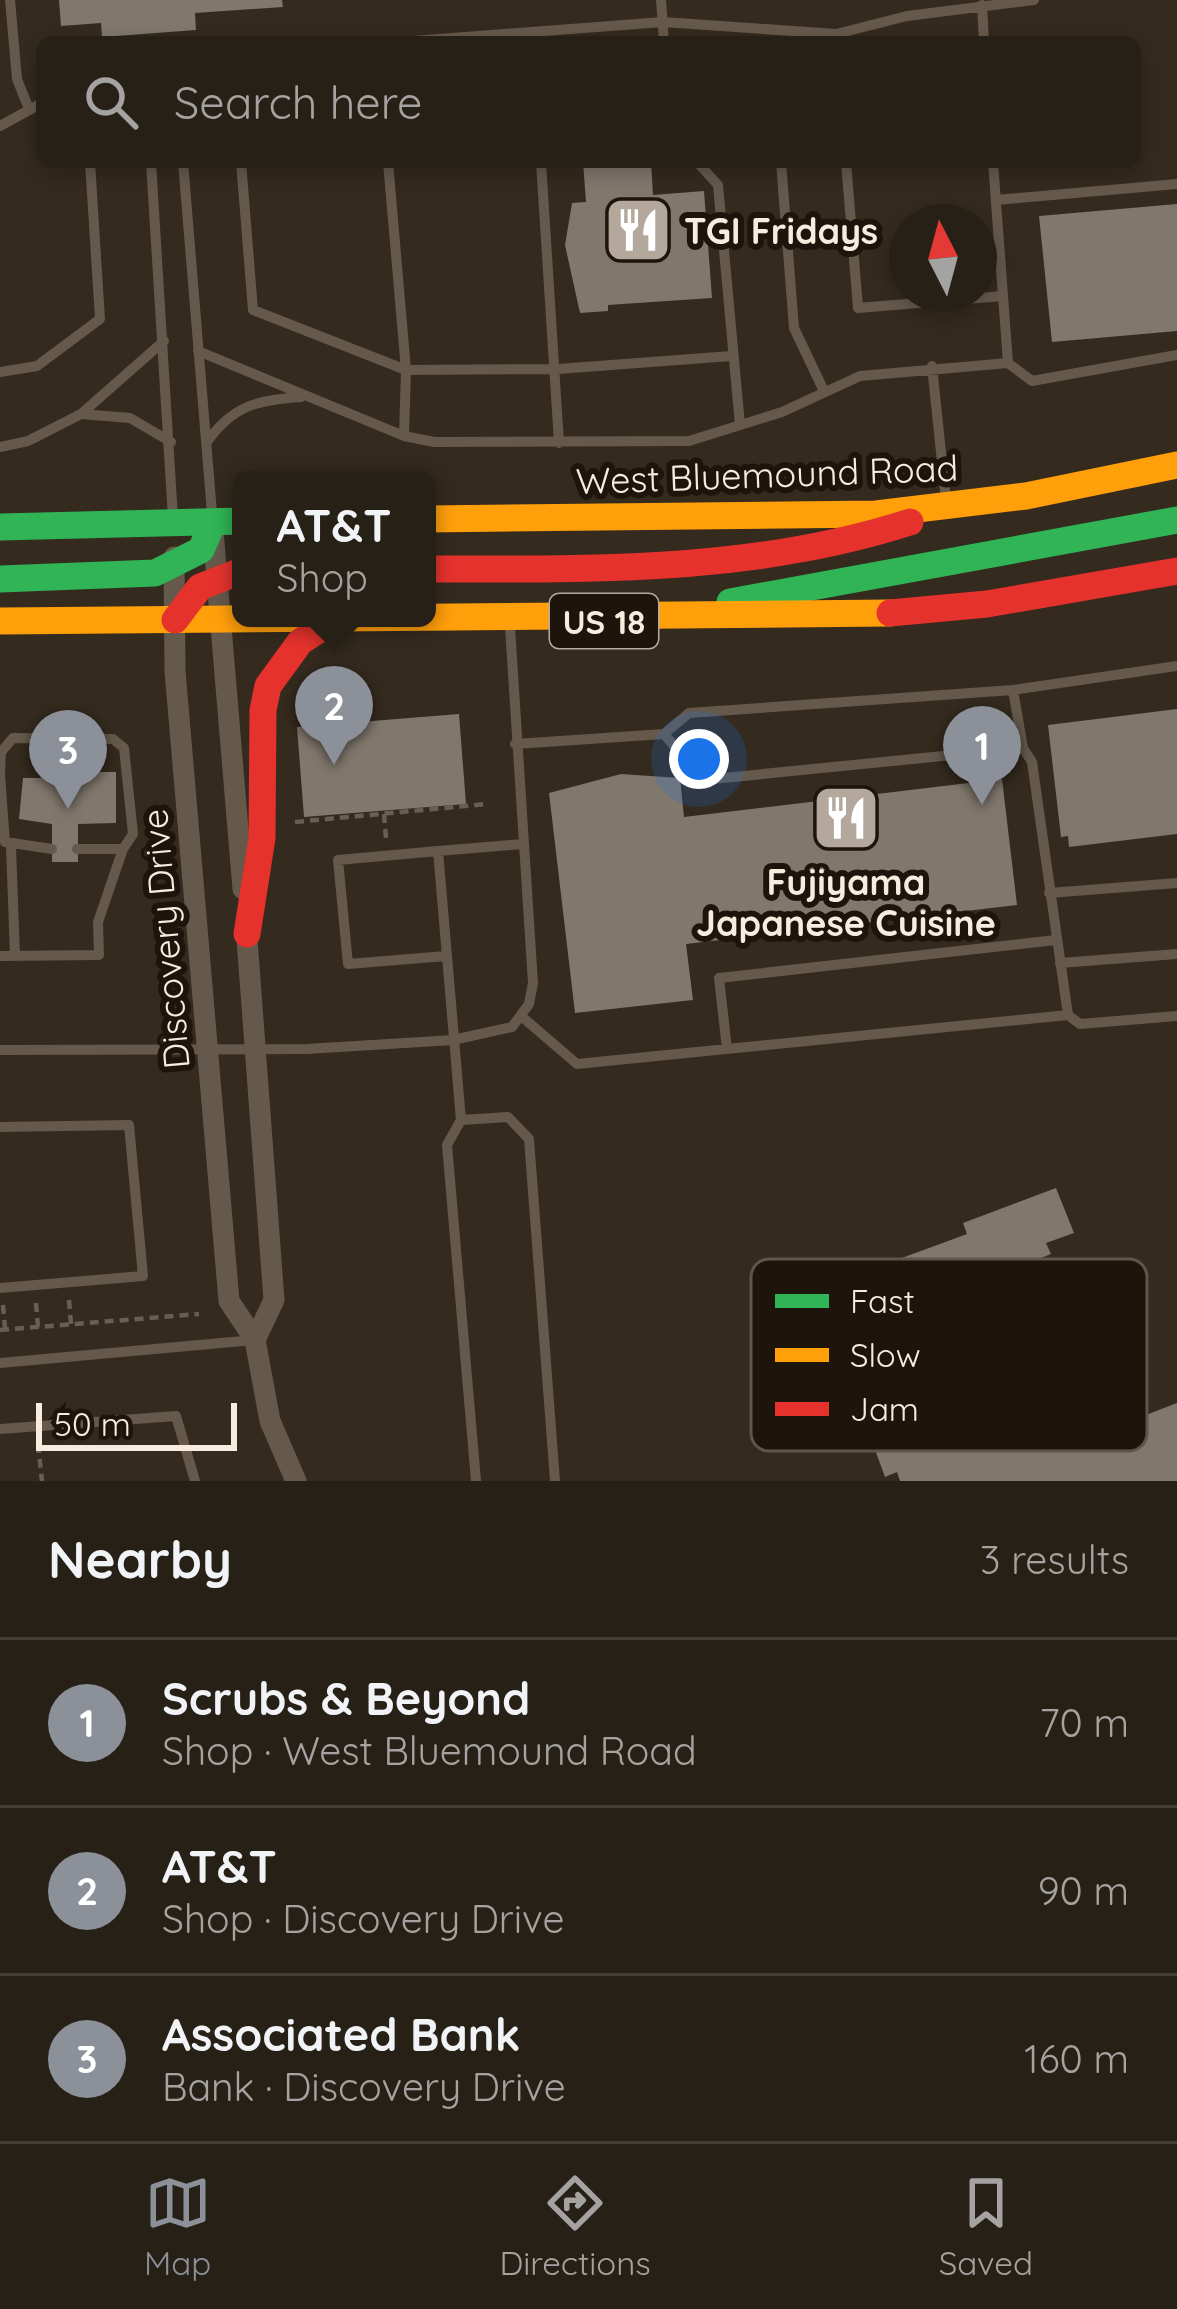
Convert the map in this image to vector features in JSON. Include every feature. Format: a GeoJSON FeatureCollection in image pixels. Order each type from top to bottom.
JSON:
{"type":"FeatureCollection","features":[{"type":"Feature","properties":{"kind":"main road","name":"West Bluemound Road"},"geometry":{"type":"LineString","coordinates":[[436,519],[876,514],[947,508],[1177,465]]}},
{"type":"Feature","properties":{"kind":"main road"},"geometry":{"type":"LineString","coordinates":[[436,568],[631,568],[847,546],[947,508]]}},
{"type":"Feature","properties":{"kind":"main road"},"geometry":{"type":"LineString","coordinates":[[626,620],[1177,520]]}},
{"type":"Feature","properties":{"kind":"main road"},"geometry":{"type":"LineString","coordinates":[[0,527],[227,522]]}},
{"type":"Feature","properties":{"kind":"main road"},"geometry":{"type":"LineString","coordinates":[[0,579],[127,576],[174,567],[201,550],[227,522]]}},
{"type":"Feature","properties":{"kind":"main road","name":"US 18"},"geometry":{"type":"LineString","coordinates":[[436,621],[847,617],[987,604],[1177,571]]}},
{"type":"Feature","properties":{"kind":"main road"},"geometry":{"type":"LineString","coordinates":[[175,620],[186,600],[229,574]]}},
{"type":"Feature","properties":{"kind":"main road","name":"US 18"},"geometry":{"type":"LineString","coordinates":[[0,621],[232,620]]}},
{"type":"Feature","properties":{"kind":"main road"},"geometry":{"type":"LineString","coordinates":[[247,934],[264,820],[258,728],[268,684],[291,650],[324,627]]}},
{"type":"Feature","properties":{"kind":"street","name":"Discovery Drive"},"geometry":{"type":"LineString","coordinates":[[227,522],[229,574],[220,620],[274,1300],[255,1340]]}},
{"type":"Feature","properties":{"kind":"street","name":"Discovery Drive"},"geometry":{"type":"LineString","coordinates":[[173,523],[175,620],[229,1301],[255,1340],[270,1421],[296,1481]]}},
{"type":"Feature","properties":{"kind":"lane"},"geometry":{"type":"LineString","coordinates":[[10,0],[17,79],[29,109]]}},
{"type":"Feature","properties":{"kind":"lane"},"geometry":{"type":"LineString","coordinates":[[661,0],[664,36]]}},
{"type":"Feature","properties":{"kind":"lane"},"geometry":{"type":"LineString","coordinates":[[845,36],[982,5],[1034,0]]}},
{"type":"Feature","properties":{"kind":"lane"},"geometry":{"type":"LineString","coordinates":[[982,5],[984,36]]}},
{"type":"Feature","properties":{"kind":"lane"},"geometry":{"type":"LineString","coordinates":[[539,36],[663,22],[765,36]]}},
{"type":"Feature","properties":{"kind":"lane"},"geometry":{"type":"LineString","coordinates":[[0,126],[36,106]]}},
{"type":"Feature","properties":{"kind":"lane"},"geometry":{"type":"LineString","coordinates":[[0,372],[37,366],[100,320],[90,168]]}},
{"type":"Feature","properties":{"kind":"lane"},"geometry":{"type":"LineString","coordinates":[[151,168],[173,523]]}},
{"type":"Feature","properties":{"kind":"lane"},"geometry":{"type":"LineString","coordinates":[[183,168],[206,442],[227,522]]}},
{"type":"Feature","properties":{"kind":"lane"},"geometry":{"type":"LineString","coordinates":[[241,168],[253,310],[406,370],[558,369],[731,356]]}},
{"type":"Feature","properties":{"kind":"lane"},"geometry":{"type":"LineString","coordinates":[[389,168],[406,370],[404,436]]}},
{"type":"Feature","properties":{"kind":"lane"},"geometry":{"type":"LineString","coordinates":[[541,168],[558,369],[559,443]]}},
{"type":"Feature","properties":{"kind":"lane"},"geometry":{"type":"LineString","coordinates":[[702,168],[718,185],[740,425]]}},
{"type":"Feature","properties":{"kind":"lane"},"geometry":{"type":"LineString","coordinates":[[782,168],[794,328],[823,389]]}},
{"type":"Feature","properties":{"kind":"lane"},"geometry":{"type":"LineString","coordinates":[[846,168],[858,308],[1003,296]]}},
{"type":"Feature","properties":{"kind":"lane"},"geometry":{"type":"LineString","coordinates":[[993,168],[1008,363]]}},
{"type":"Feature","properties":{"kind":"lane"},"geometry":{"type":"LineString","coordinates":[[996,200],[1177,184]]}},
{"type":"Feature","properties":{"kind":"lane"},"geometry":{"type":"LineString","coordinates":[[0,447],[28,442],[81,414],[164,341]]}},
{"type":"Feature","properties":{"kind":"lane"},"geometry":{"type":"LineString","coordinates":[[198,351],[404,436],[434,442],[559,443],[689,441],[782,412],[823,389],[860,376],[932,366],[1008,363],[1032,381],[1177,355]]}},
{"type":"Feature","properties":{"kind":"lane"},"geometry":{"type":"LineString","coordinates":[[932,366],[947,508]]}},
{"type":"Feature","properties":{"kind":"lane"},"geometry":{"type":"LineString","coordinates":[[206,442],[223,418],[240,407],[301,397]]}},
{"type":"Feature","properties":{"kind":"lane"},"geometry":{"type":"LineString","coordinates":[[81,414],[130,418],[171,442]]}},
{"type":"Feature","properties":{"kind":"lane"},"geometry":{"type":"LineString","coordinates":[[0,1049],[256,1049],[453,1040],[493,1035],[521,1016],[533,983],[510,621]]}},
{"type":"Feature","properties":{"kind":"lane"},"geometry":{"type":"LineString","coordinates":[[515,744],[664,734],[688,713],[1013,690],[1177,666]]}},
{"type":"Feature","properties":{"kind":"lane"},"geometry":{"type":"LineString","coordinates":[[1013,690],[1023,748],[1032,762],[1068,1015]]}},
{"type":"Feature","properties":{"kind":"lane"},"geometry":{"type":"LineString","coordinates":[[664,734],[703,780],[1023,748]]}},
{"type":"Feature","properties":{"kind":"lane"},"geometry":{"type":"LineString","coordinates":[[0,956],[15,956],[99,956],[98,922],[123,849],[133,834],[130,772],[124,748],[113,739],[13,738],[1,752],[2,835],[11,847],[15,956]]}},
{"type":"Feature","properties":{"kind":"lane"},"geometry":{"type":"LineString","coordinates":[[446,956],[348,964],[338,860],[522,844]]}},
{"type":"Feature","properties":{"kind":"lane"},"geometry":{"type":"LineString","coordinates":[[11,847],[52,849]]}},
{"type":"Feature","properties":{"kind":"lane"},"geometry":{"type":"LineString","coordinates":[[77,849],[123,849]]}},
{"type":"Feature","properties":{"kind":"lane"},"geometry":{"type":"LineString","coordinates":[[438,850],[461,1120],[447,1145],[476,1481]]}},
{"type":"Feature","properties":{"kind":"lane"},"geometry":{"type":"LineString","coordinates":[[1049,893],[1177,883]]}},
{"type":"Feature","properties":{"kind":"lane"},"geometry":{"type":"LineString","coordinates":[[728,1049],[719,977],[1056,940]]}},
{"type":"Feature","properties":{"kind":"lane"},"geometry":{"type":"LineString","coordinates":[[1060,964],[1177,954]]}},
{"type":"Feature","properties":{"kind":"lane"},"geometry":{"type":"LineString","coordinates":[[521,1016],[577,1064],[1068,1015],[1081,1024],[1177,1016]]}},
{"type":"Feature","properties":{"kind":"lane"},"geometry":{"type":"LineString","coordinates":[[461,1120],[508,1117],[529,1139],[555,1481]]}},
{"type":"Feature","properties":{"kind":"lane"},"geometry":{"type":"LineString","coordinates":[[0,1126],[129,1126],[143,1276],[0,1288]]}},
{"type":"Feature","properties":{"kind":"lane"},"geometry":{"type":"LineString","coordinates":[[0,1363],[255,1340]]}},
{"type":"Feature","properties":{"kind":"lane"},"geometry":{"type":"LineString","coordinates":[[0,1429],[176,1416],[195,1481]]}},
{"type":"Feature","properties":{"kind":"path"},"geometry":{"type":"LineString","coordinates":[[284,823],[488,804]]}},
{"type":"Feature","properties":{"kind":"path"},"geometry":{"type":"LineString","coordinates":[[0,1330],[199,1313]]}},
{"type":"Feature","properties":{"kind":"path"},"geometry":{"type":"LineString","coordinates":[[36,1426],[42,1481]]}},
{"type":"Feature","properties":{"kind":"building"},"geometry":{"type":"Polygon","coordinates":[[[59,0],[282,0],[283,7],[195,13],[196,30],[102,36],[101,23],[61,26],[59,0]]]}},
{"type":"Feature","properties":{"kind":"building","name":"TGI Fridays"},"geometry":{"type":"Polygon","coordinates":[[[583,168],[651,168],[653,195],[704,191],[712,298],[608,305],[608,311],[580,313],[565,245],[572,203],[586,202],[583,168]]]}},
{"type":"Feature","properties":{"kind":"building"},"geometry":{"type":"Polygon","coordinates":[[[1177,204],[1177,331],[1052,342],[1039,216],[1177,204]]]}},
{"type":"Feature","properties":{"kind":"building"},"geometry":{"type":"Polygon","coordinates":[[[1177,709],[1177,834],[1069,847],[1068,836],[1061,837],[1048,725],[1177,709]]]}},
{"type":"Feature","properties":{"kind":"building"},"geometry":{"type":"Polygon","coordinates":[[[459,714],[466,804],[304,817],[297,727],[459,714]]]}},
{"type":"Feature","properties":{"kind":"building"},"geometry":{"type":"Polygon","coordinates":[[[41,772],[116,772],[116,823],[78,824],[78,862],[52,862],[52,824],[19,819],[23,778],[41,778],[41,772]]]}},
{"type":"Feature","properties":{"kind":"building"},"geometry":{"type":"Polygon","coordinates":[[[621,774],[680,778],[684,817],[1002,779],[1017,905],[686,944],[693,1000],[575,1013],[549,793],[621,774]]]}},
{"type":"Feature","properties":{"kind":"building"},"geometry":{"type":"Polygon","coordinates":[[[1056,1188],[1074,1233],[1046,1243],[1051,1254],[1041,1259],[899,1259],[967,1234],[963,1223],[1056,1188]]]}},
{"type":"Feature","properties":{"kind":"building"},"geometry":{"type":"Polygon","coordinates":[[[1177,1403],[1177,1481],[900,1481],[897,1472],[885,1477],[875,1451],[1147,1451],[1147,1415],[1177,1403]]]}},
{"type":"Feature","properties":{"kind":"traffic: fast"},"geometry":{"type":"LineString","coordinates":[[730,602],[1177,520]]}},
{"type":"Feature","properties":{"kind":"traffic: fast"},"geometry":{"type":"LineString","coordinates":[[0,527],[232,521]]}},
{"type":"Feature","properties":{"kind":"traffic: fast"},"geometry":{"type":"LineString","coordinates":[[0,579],[155,573],[201,550],[213,522]]}},
{"type":"Feature","properties":{"kind":"traffic: slow"},"geometry":{"type":"LineString","coordinates":[[436,519],[876,514],[1026,496],[1177,465]]}},
{"type":"Feature","properties":{"kind":"traffic: slow"},"geometry":{"type":"LineString","coordinates":[[436,617],[890,613]]}},
{"type":"Feature","properties":{"kind":"traffic: slow"},"geometry":{"type":"LineString","coordinates":[[0,621],[232,619]]}},
{"type":"Feature","properties":{"kind":"traffic: jam"},"geometry":{"type":"LineString","coordinates":[[436,569],[671,565],[791,551],[910,522]]}},
{"type":"Feature","properties":{"kind":"traffic: jam"},"geometry":{"type":"LineString","coordinates":[[890,613],[987,604],[1177,571]]}},
{"type":"Feature","properties":{"kind":"traffic: jam"},"geometry":{"type":"LineString","coordinates":[[175,620],[200,587],[232,575]]}},
{"type":"Feature","properties":{"kind":"traffic: jam"},"geometry":{"type":"LineString","coordinates":[[247,934],[262,838],[263,710],[268,686],[300,642],[323,627]]}},
{"type":"Feature","properties":{"kind":"place","name":"TGI Fridays"},"geometry":{"type":"Point","coordinates":[638,230]}},
{"type":"Feature","properties":{"kind":"place","name":"AT&T"},"geometry":{"type":"Point","coordinates":[334,765]}},
{"type":"Feature","properties":{"kind":"place","name":"Scrubs & Beyond"},"geometry":{"type":"Point","coordinates":[982,805]}},
{"type":"Feature","properties":{"kind":"place","name":"Associated Bank"},"geometry":{"type":"Point","coordinates":[68,809]}},
{"type":"Feature","properties":{"kind":"place","name":"Fujiyama Japanese Cuisine"},"geometry":{"type":"Point","coordinates":[846,818]}}]}
